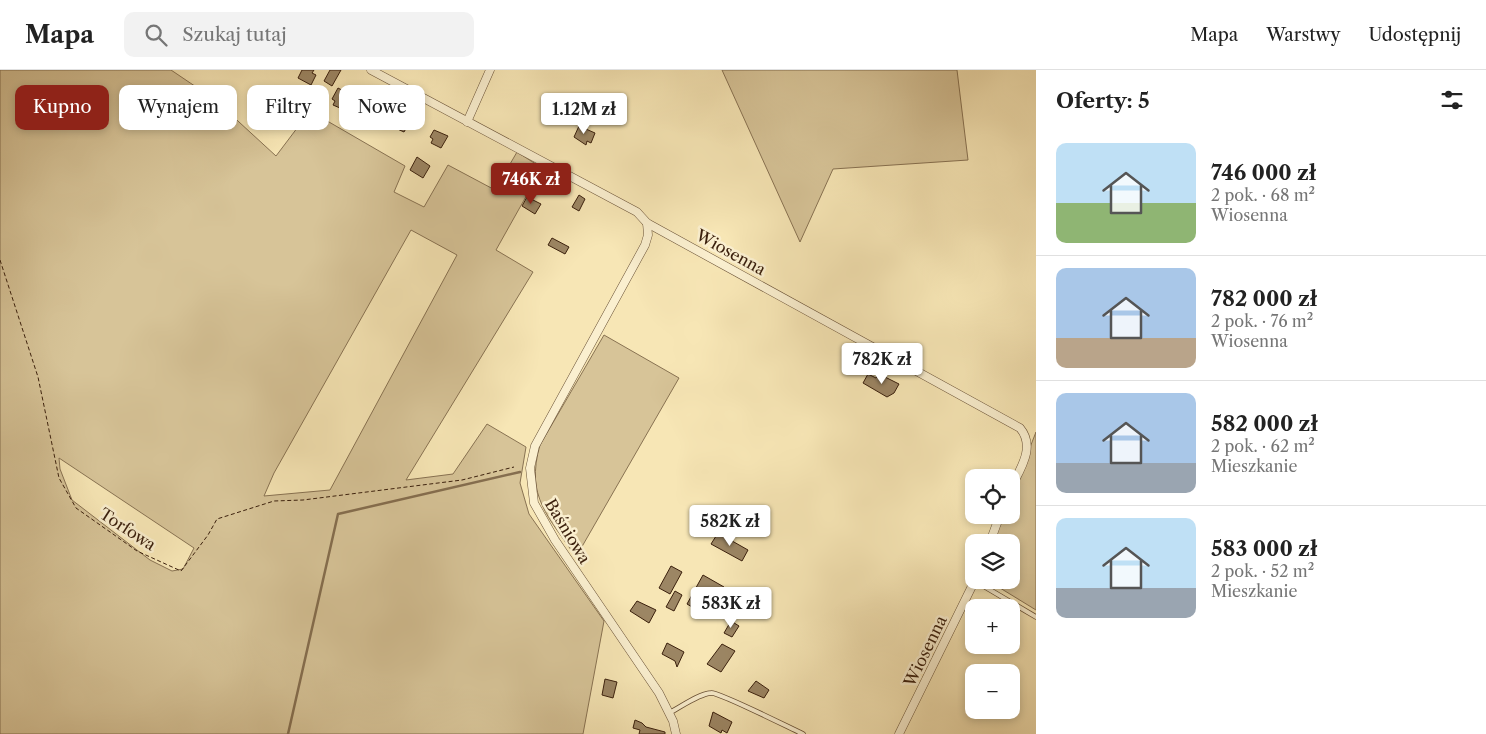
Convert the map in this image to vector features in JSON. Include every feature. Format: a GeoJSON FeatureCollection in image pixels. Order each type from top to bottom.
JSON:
{"type":"FeatureCollection","features":[{"type":"Feature","properties":{"kind":"street","name":"Wiosenna"},"geometry":{"type":"LineString","coordinates":[[371,70],[637,212],[647,223],[1020,428],[1025,435],[1027,450],[1019,469]]}},
{"type":"Feature","properties":{"kind":"street"},"geometry":{"type":"LineString","coordinates":[[467,122],[490,70]]}},
{"type":"Feature","properties":{"kind":"street","name":"Baśniowa"},"geometry":{"type":"LineString","coordinates":[[647,223],[648,235],[645,245],[535,446],[530,475],[534,503],[560,547],[659,693],[669,713],[676,734]]}},
{"type":"Feature","properties":{"kind":"street","name":"Wiosenna"},"geometry":{"type":"LineString","coordinates":[[899,734],[971,589]]}},
{"type":"Feature","properties":{"kind":"lane"},"geometry":{"type":"LineString","coordinates":[[990,589],[1036,617]]}},
{"type":"Feature","properties":{"kind":"lane"},"geometry":{"type":"LineString","coordinates":[[669,713],[705,695],[721,694],[756,713],[803,734]]}},
{"type":"Feature","properties":{"kind":"path","name":"Torfowa"},"geometry":{"type":"LineString","coordinates":[[0,260],[38,377],[59,478],[76,508],[136,551],[181,572],[217,519],[274,501],[303,500],[462,480],[514,467]]}},
{"type":"Feature","properties":{"kind":"shaded area"},"geometry":{"type":"Polygon","coordinates":[[[0,70],[171,70],[193,85],[119,85],[119,130],[237,130],[237,120],[276,156],[296,130],[329,130],[329,122],[339,128],[339,130],[343,130],[405,166],[394,192],[424,207],[448,165],[495,190],[517,152],[542,168],[496,250],[533,272],[406,480],[453,474],[487,424],[526,447],[520,483],[529,514],[604,621],[583,734],[0,734],[0,70]],[[411,230],[274,473],[264,496],[330,490],[457,255],[411,230]],[[59,458],[60,469],[72,500],[150,560],[172,571],[183,569],[194,548],[59,458]]]}},
{"type":"Feature","properties":{"kind":"shaded area"},"geometry":{"type":"Polygon","coordinates":[[[722,70],[957,70],[968,160],[833,169],[800,242],[722,70]]]}},
{"type":"Feature","properties":{"kind":"shaded area"},"geometry":{"type":"Polygon","coordinates":[[[604,335],[679,378],[576,557],[542,506],[536,479],[536,463],[540,445],[604,335]]]}},
{"type":"Feature","properties":{"kind":"shaded area"},"geometry":{"type":"Polygon","coordinates":[[[1036,432],[1036,610],[1002,589],[1020,589],[1020,534],[996,534],[1000,524],[1020,524],[1020,473],[1036,432]]]}},
{"type":"Feature","properties":{"kind":"building"},"geometry":{"type":"Polygon","coordinates":[[[302,70],[314,70],[312,73],[316,75],[311,85],[298,78],[302,70]]]}},
{"type":"Feature","properties":{"kind":"building"},"geometry":{"type":"Polygon","coordinates":[[[330,70],[341,70],[332,86],[324,81],[330,70]]]}},
{"type":"Feature","properties":{"kind":"building"},"geometry":{"type":"Polygon","coordinates":[[[339,89],[339,108],[333,105],[335,101],[332,99],[339,89]]]}},
{"type":"Feature","properties":{"kind":"building"},"geometry":{"type":"Polygon","coordinates":[[[599,95],[611,103],[605,113],[592,104],[599,95]]]}},
{"type":"Feature","properties":{"kind":"building"},"geometry":{"type":"Polygon","coordinates":[[[579,126],[595,133],[591,143],[587,141],[586,145],[574,137],[579,126]]]}},
{"type":"Feature","properties":{"kind":"building"},"geometry":{"type":"Polygon","coordinates":[[[434,130],[448,136],[441,148],[431,143],[433,139],[430,137],[434,130]]]}},
{"type":"Feature","properties":{"kind":"building"},"geometry":{"type":"Polygon","coordinates":[[[417,157],[430,166],[423,178],[410,170],[417,157]]]}},
{"type":"Feature","properties":{"kind":"building"},"geometry":{"type":"Polygon","coordinates":[[[579,195],[585,199],[579,211],[572,207],[579,195]]]}},
{"type":"Feature","properties":{"kind":"building"},"geometry":{"type":"Polygon","coordinates":[[[527,197],[541,204],[535,214],[522,206],[527,197]]]}},
{"type":"Feature","properties":{"kind":"building"},"geometry":{"type":"Polygon","coordinates":[[[552,238],[569,247],[565,254],[548,245],[552,238]]]}},
{"type":"Feature","properties":{"kind":"building"},"geometry":{"type":"Polygon","coordinates":[[[868,374],[876,378],[879,374],[899,384],[894,393],[887,397],[863,383],[868,374]]]}},
{"type":"Feature","properties":{"kind":"building"},"geometry":{"type":"Polygon","coordinates":[[[718,533],[748,550],[742,561],[711,544],[718,533]]]}},
{"type":"Feature","properties":{"kind":"building"},"geometry":{"type":"Polygon","coordinates":[[[671,566],[682,572],[670,594],[659,588],[671,566]]]}},
{"type":"Feature","properties":{"kind":"building"},"geometry":{"type":"Polygon","coordinates":[[[703,575],[724,587],[711,611],[708,612],[701,608],[699,611],[687,604],[703,575]]]}},
{"type":"Feature","properties":{"kind":"building"},"geometry":{"type":"Polygon","coordinates":[[[736,588],[749,596],[744,604],[732,594],[736,588]]]}},
{"type":"Feature","properties":{"kind":"building"},"geometry":{"type":"Polygon","coordinates":[[[675,591],[682,595],[674,611],[666,607],[675,591]]]}},
{"type":"Feature","properties":{"kind":"building"},"geometry":{"type":"Polygon","coordinates":[[[637,601],[656,610],[649,623],[630,611],[637,601]]]}},
{"type":"Feature","properties":{"kind":"building"},"geometry":{"type":"Polygon","coordinates":[[[731,621],[739,626],[732,637],[724,633],[731,621]]]}},
{"type":"Feature","properties":{"kind":"building"},"geometry":{"type":"Polygon","coordinates":[[[667,643],[684,652],[677,667],[675,661],[662,654],[667,643]]]}},
{"type":"Feature","properties":{"kind":"building"},"geometry":{"type":"Polygon","coordinates":[[[722,644],[735,651],[721,672],[707,664],[722,644]]]}},
{"type":"Feature","properties":{"kind":"building"},"geometry":{"type":"Polygon","coordinates":[[[605,679],[617,682],[613,698],[602,695],[605,679]]]}},
{"type":"Feature","properties":{"kind":"building"},"geometry":{"type":"Polygon","coordinates":[[[756,681],[769,690],[764,698],[748,691],[756,681]]]}},
{"type":"Feature","properties":{"kind":"building"},"geometry":{"type":"Polygon","coordinates":[[[713,712],[732,722],[727,733],[722,730],[721,733],[709,726],[713,712]]]}},
{"type":"Feature","properties":{"kind":"building"},"geometry":{"type":"Polygon","coordinates":[[[635,720],[646,727],[665,732],[665,734],[639,734],[640,730],[633,728],[635,720]]]}},
{"type":"Feature","properties":{"kind":"waterway"},"geometry":{"type":"LineString","coordinates":[[288,734],[338,514],[520,472]]}}]}
